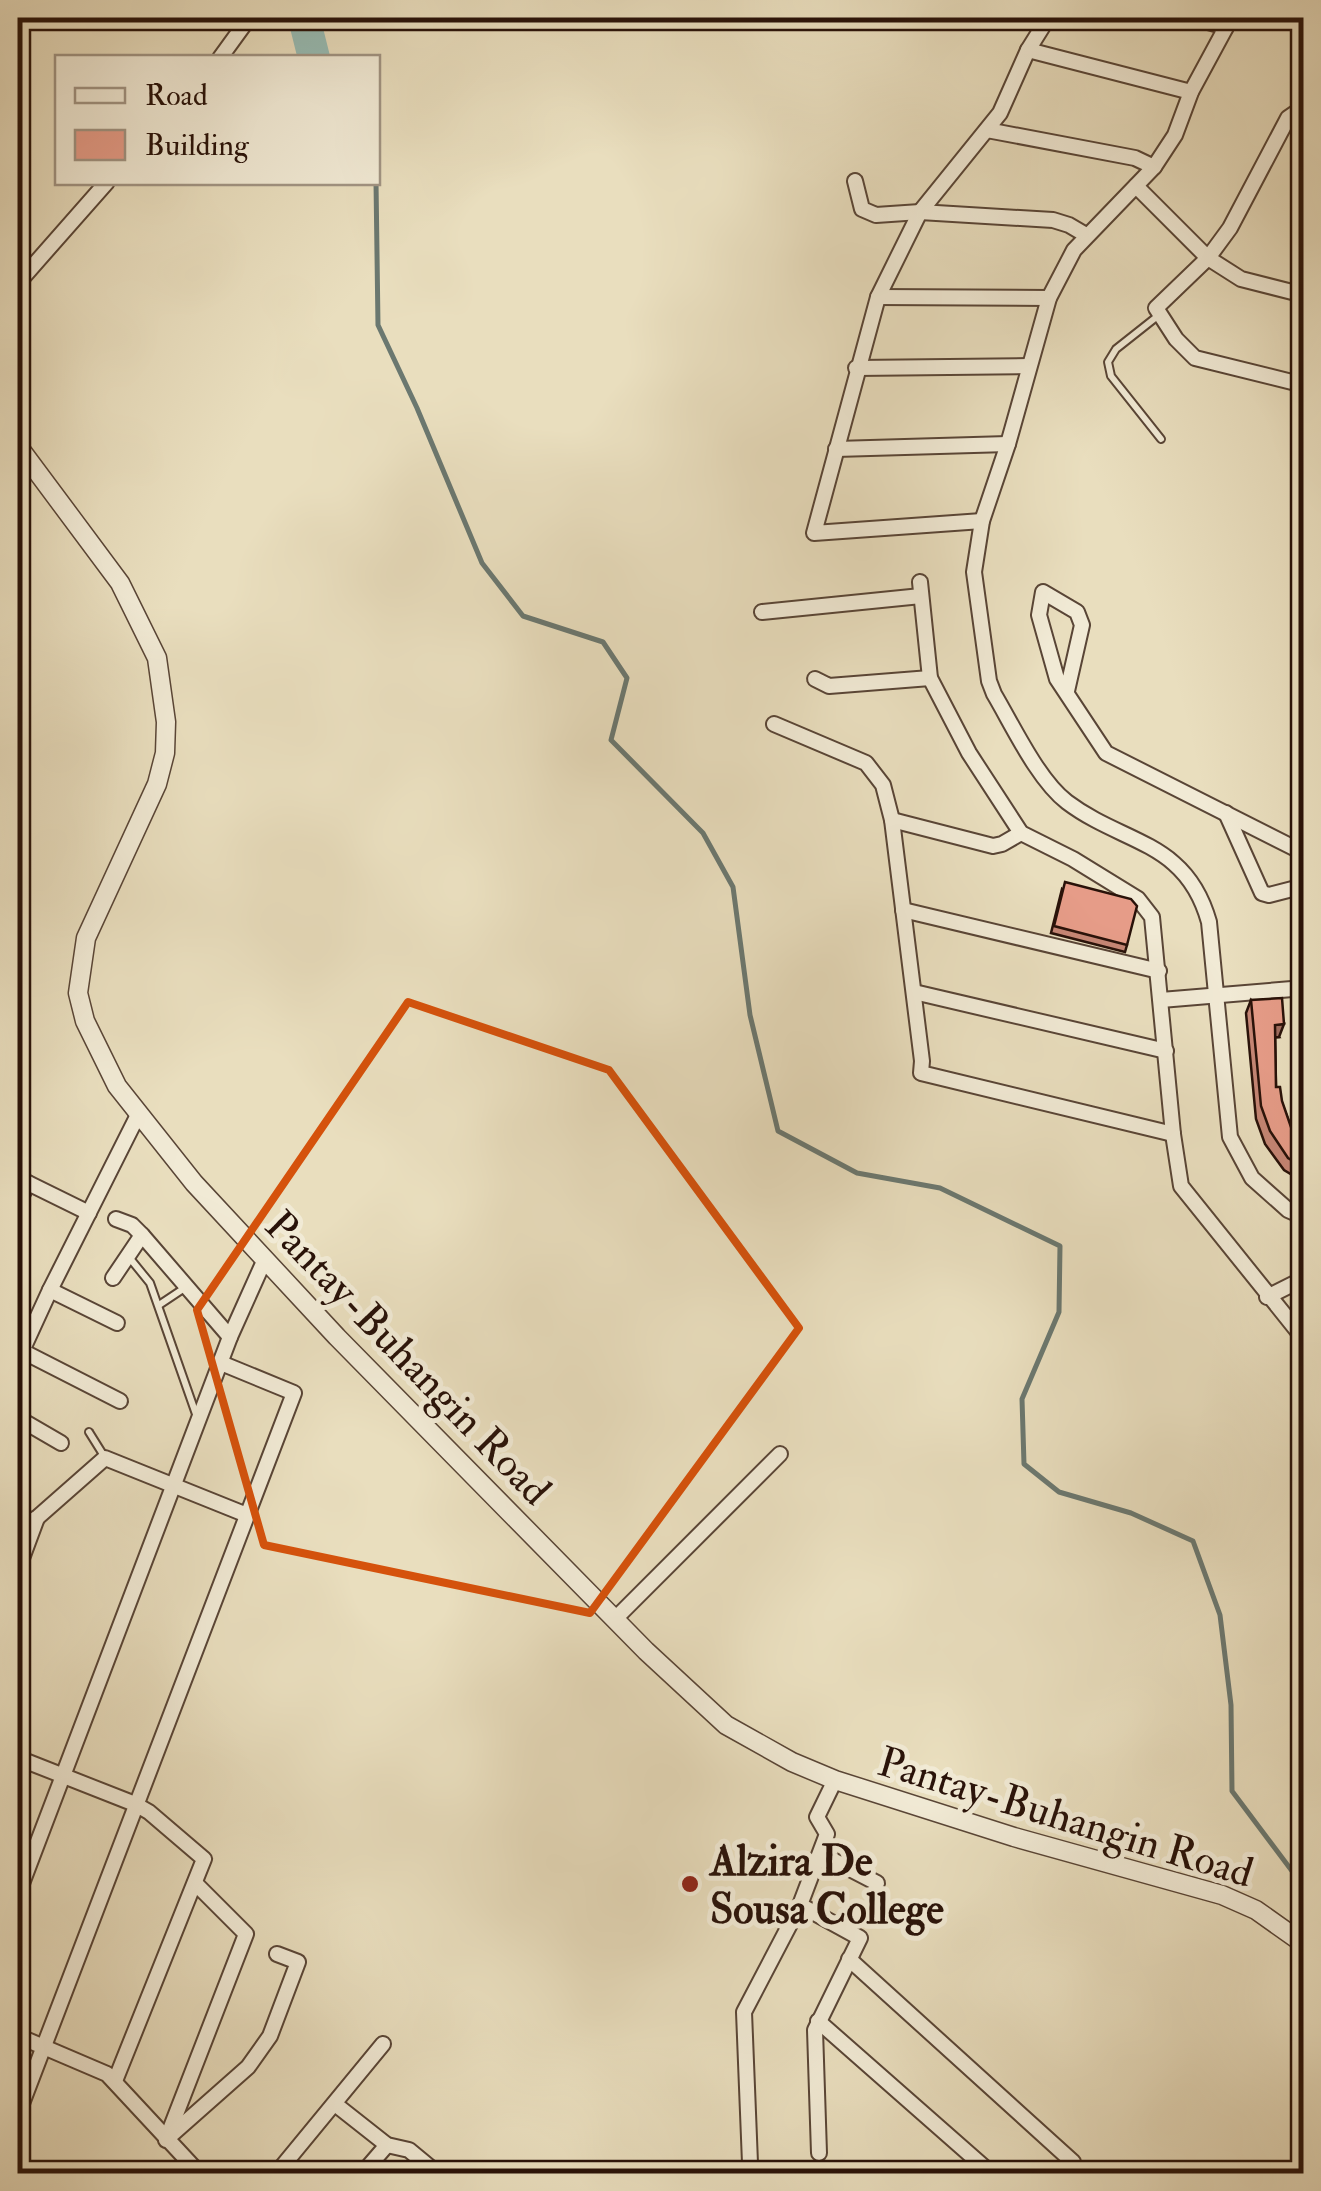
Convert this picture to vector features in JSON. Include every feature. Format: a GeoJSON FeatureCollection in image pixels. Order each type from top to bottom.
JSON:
{"type":"FeatureCollection","features":[{"type":"Feature","properties":{"kind":"street"},"geometry":{"type":"LineString","coordinates":[[222,55],[250,18]]}},
{"type":"Feature","properties":{"kind":"street"},"geometry":{"type":"LineString","coordinates":[[982,521],[814,533],[878,297],[920,212],[1000,113],[1028,50],[1048,18]]}},
{"type":"Feature","properties":{"kind":"street"},"geometry":{"type":"LineString","coordinates":[[1194,18],[1229,22],[1191,92],[1175,135],[1154,167],[1074,250],[1049,298],[982,521],[974,572],[989,681],[1051,786],[1068,802],[1158,849],[1190,879],[1204,903],[1230,1137],[1252,1178],[1288,1210],[1304,1217]]}},
{"type":"Feature","properties":{"kind":"street"},"geometry":{"type":"LineString","coordinates":[[1028,50],[1191,92]]}},
{"type":"Feature","properties":{"kind":"street"},"geometry":{"type":"LineString","coordinates":[[1304,107],[1288,118],[1230,228],[1208,258],[1156,308],[1176,339],[1196,358],[1304,385]]}},
{"type":"Feature","properties":{"kind":"street"},"geometry":{"type":"LineString","coordinates":[[987,130],[1135,158],[1154,167]]}},
{"type":"Feature","properties":{"kind":"street"},"geometry":{"type":"LineString","coordinates":[[855,181],[862,209],[876,214],[920,212],[1054,220],[1086,236]]}},
{"type":"Feature","properties":{"kind":"street"},"geometry":{"type":"LineString","coordinates":[[18,283],[104,185]]}},
{"type":"Feature","properties":{"kind":"street"},"geometry":{"type":"LineString","coordinates":[[1136,186],[1208,258],[1241,279],[1304,295]]}},
{"type":"Feature","properties":{"kind":"street"},"geometry":{"type":"LineString","coordinates":[[878,297],[1049,298]]}},
{"type":"Feature","properties":{"kind":"street"},"geometry":{"type":"LineString","coordinates":[[856,368],[1029,366]]}},
{"type":"Feature","properties":{"kind":"street"},"geometry":{"type":"LineString","coordinates":[[836,449],[1008,444]]}},
{"type":"Feature","properties":{"kind":"street","name":"Pantay-Buhangin Road"},"geometry":{"type":"LineString","coordinates":[[18,446],[120,583],[157,658],[166,722],[165,754],[157,784],[86,938],[78,993],[85,1022],[101,1055],[138,1116],[194,1182],[337,1337],[615,1619],[726,1725],[792,1762],[834,1780],[1014,1837],[1222,1895],[1256,1910],[1304,1944]]}},
{"type":"Feature","properties":{"kind":"street"},"geometry":{"type":"LineString","coordinates":[[762,612],[920,589],[930,678],[969,754],[1021,833],[1074,859],[1138,899],[1152,917],[1172,1134],[1182,1186],[1304,1339]]}},
{"type":"Feature","properties":{"kind":"street"},"geometry":{"type":"LineString","coordinates":[[1067,691],[1082,625],[1078,612],[1043,592],[1039,615],[1057,680],[1106,754],[1304,853]]}},
{"type":"Feature","properties":{"kind":"street"},"geometry":{"type":"LineString","coordinates":[[815,679],[829,686],[930,678]]}},
{"type":"Feature","properties":{"kind":"street"},"geometry":{"type":"LineString","coordinates":[[774,724],[866,763],[883,786],[892,820],[921,1074],[1172,1134]]}},
{"type":"Feature","properties":{"kind":"street"},"geometry":{"type":"LineString","coordinates":[[1226,813],[1262,893],[1269,895],[1304,886]]}},
{"type":"Feature","properties":{"kind":"street"},"geometry":{"type":"LineString","coordinates":[[892,820],[993,846],[1021,833]]}},
{"type":"Feature","properties":{"kind":"street"},"geometry":{"type":"LineString","coordinates":[[902,910],[1160,972]]}},
{"type":"Feature","properties":{"kind":"street"},"geometry":{"type":"LineString","coordinates":[[1161,1000],[1304,988]]}},
{"type":"Feature","properties":{"kind":"street"},"geometry":{"type":"LineString","coordinates":[[914,992],[1166,1051]]}},
{"type":"Feature","properties":{"kind":"street"},"geometry":{"type":"LineString","coordinates":[[120,1402],[20,1355],[138,1116]]}},
{"type":"Feature","properties":{"kind":"street"},"geometry":{"type":"LineString","coordinates":[[18,1204],[22,1181],[90,1213]]}},
{"type":"Feature","properties":{"kind":"street"},"geometry":{"type":"LineString","coordinates":[[116,1219],[142,1234],[230,1337]]}},
{"type":"Feature","properties":{"kind":"street"},"geometry":{"type":"LineString","coordinates":[[113,1278],[142,1234]]}},
{"type":"Feature","properties":{"kind":"street"},"geometry":{"type":"LineString","coordinates":[[18,1894],[230,1337],[265,1259]]}},
{"type":"Feature","properties":{"kind":"street"},"geometry":{"type":"LineString","coordinates":[[1267,1297],[1293,1284],[1304,1284]]}},
{"type":"Feature","properties":{"kind":"street"},"geometry":{"type":"LineString","coordinates":[[50,1290],[117,1323]]}},
{"type":"Feature","properties":{"kind":"street"},"geometry":{"type":"LineString","coordinates":[[18,2114],[294,1393],[221,1363]]}},
{"type":"Feature","properties":{"kind":"street"},"geometry":{"type":"LineString","coordinates":[[18,1418],[61,1443]]}},
{"type":"Feature","properties":{"kind":"street"},"geometry":{"type":"LineString","coordinates":[[615,1619],[780,1454]]}},
{"type":"Feature","properties":{"kind":"street"},"geometry":{"type":"LineString","coordinates":[[18,1530],[106,1458],[247,1515]]}},
{"type":"Feature","properties":{"kind":"street"},"geometry":{"type":"LineString","coordinates":[[18,1569],[38,1517]]}},
{"type":"Feature","properties":{"kind":"street"},"geometry":{"type":"LineString","coordinates":[[18,1758],[149,1812],[204,1859],[115,2081]]}},
{"type":"Feature","properties":{"kind":"street"},"geometry":{"type":"LineString","coordinates":[[750,2163],[744,2012],[800,1905],[821,1854],[827,1834],[818,1817],[834,1780]]}},
{"type":"Feature","properties":{"kind":"street"},"geometry":{"type":"LineString","coordinates":[[821,1854],[878,1883]]}},
{"type":"Feature","properties":{"kind":"street"},"geometry":{"type":"LineString","coordinates":[[166,2140],[246,1934],[194,1882]]}},
{"type":"Feature","properties":{"kind":"street"},"geometry":{"type":"LineString","coordinates":[[800,1905],[860,1938],[814,2030],[819,2153]]}},
{"type":"Feature","properties":{"kind":"street"},"geometry":{"type":"LineString","coordinates":[[166,2140],[248,2067],[270,2036],[298,1962],[277,1954]]}},
{"type":"Feature","properties":{"kind":"street"},"geometry":{"type":"LineString","coordinates":[[849,1959],[1074,2162]]}},
{"type":"Feature","properties":{"kind":"street"},"geometry":{"type":"LineString","coordinates":[[818,2022],[983,2171]]}},
{"type":"Feature","properties":{"kind":"street"},"geometry":{"type":"LineString","coordinates":[[18,2036],[107,2074],[200,2174]]}},
{"type":"Feature","properties":{"kind":"street"},"geometry":{"type":"LineString","coordinates":[[276,2174],[383,2044]]}},
{"type":"Feature","properties":{"kind":"street"},"geometry":{"type":"LineString","coordinates":[[335,2104],[387,2144],[409,2150],[438,2174]]}},
{"type":"Feature","properties":{"kind":"street"},"geometry":{"type":"LineString","coordinates":[[362,2174],[387,2144]]}},
{"type":"Feature","properties":{"kind":"lane"},"geometry":{"type":"LineString","coordinates":[[1160,314],[1116,349],[1108,362],[1111,376],[1161,438]]}},
{"type":"Feature","properties":{"kind":"lane"},"geometry":{"type":"LineString","coordinates":[[127,1255],[150,1283],[160,1306],[199,1422]]}},
{"type":"Feature","properties":{"kind":"lane"},"geometry":{"type":"LineString","coordinates":[[160,1306],[186,1287]]}},
{"type":"Feature","properties":{"kind":"lane"},"geometry":{"type":"LineString","coordinates":[[89,1432],[106,1458]]}},
{"type":"Feature","properties":{"kind":"highlighted area"},"geometry":{"type":"Polygon","coordinates":[[[408,1002],[609,1070],[799,1328],[590,1613],[264,1545],[197,1310],[408,1002]]]}},
{"type":"Feature","properties":{"kind":"building"},"geometry":{"type":"Polygon","coordinates":[[[1065,882],[1131,899],[1137,906],[1127,945],[1054,926],[1065,882]]]}},
{"type":"Feature","properties":{"kind":"building"},"geometry":{"type":"Polygon","coordinates":[[[1282,998],[1284,1024],[1275,1025],[1276,1087],[1280,1087],[1292,1130],[1304,1122],[1304,1167],[1288,1158],[1270,1131],[1261,1106],[1251,1000],[1282,998]]]}},
{"type":"Feature","properties":{"kind":"waterway"},"geometry":{"type":"LineString","coordinates":[[304,18],[313,55]]}},
{"type":"Feature","properties":{"kind":"waterway"},"geometry":{"type":"LineString","coordinates":[[376,185],[378,325],[482,563],[523,616],[603,642],[627,678],[611,740],[703,833],[733,887],[750,1015],[778,1131],[857,1173],[940,1188],[1060,1246],[1059,1312],[1022,1399],[1024,1464],[1059,1492],[1131,1513],[1193,1541],[1220,1615],[1231,1705],[1232,1791],[1304,1887]]}},
{"type":"Feature","properties":{"kind":"waterway"},"geometry":{"type":"LineString","coordinates":[[890,2174],[892,2167],[898,2174]]}},
{"type":"Feature","properties":{"kind":"waterway"},"geometry":{"type":"LineString","coordinates":[[745,2174],[794,2169],[816,2173],[844,2168],[851,2174]]}},
{"type":"Feature","properties":{"kind":"place","name":"Alzira De Sousa College"},"geometry":{"type":"Point","coordinates":[690,1884]}}]}
